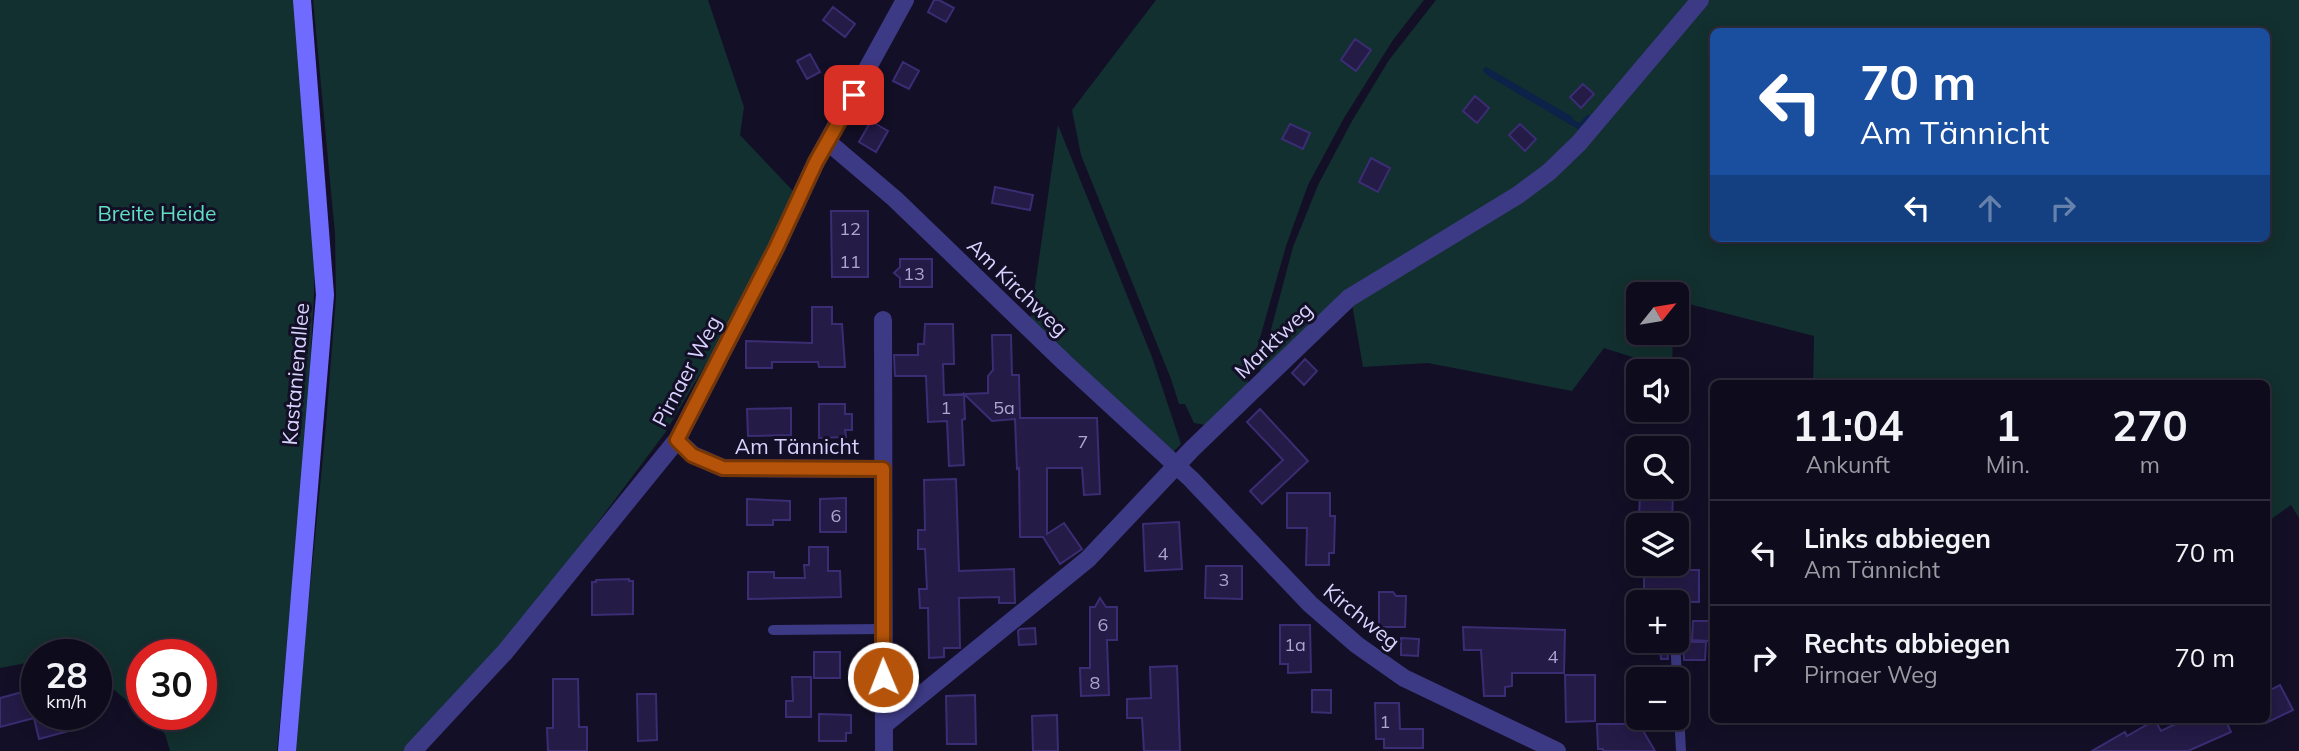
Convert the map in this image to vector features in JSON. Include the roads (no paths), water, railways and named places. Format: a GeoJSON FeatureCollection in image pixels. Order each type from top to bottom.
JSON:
{"type":"FeatureCollection","features":[{"type":"Feature","properties":{"kind":"main road","name":"Kastanienallee"},"geometry":{"type":"LineString","coordinates":[[287,751],[325,295],[302,0]]}},
{"type":"Feature","properties":{"kind":"street","name":"Pirnaer Weg"},"geometry":{"type":"LineString","coordinates":[[413,751],[505,652],[677,440],[776,248],[816,162],[905,0]]}},
{"type":"Feature","properties":{"kind":"street","name":"Marktweg"},"geometry":{"type":"LineString","coordinates":[[884,726],[1088,559],[1176,465],[1349,298],[1518,195],[1549,172],[1579,143],[1700,0]]}},
{"type":"Feature","properties":{"kind":"street","name":"Am Kirchweg"},"geometry":{"type":"LineString","coordinates":[[828,142],[895,199],[1064,362],[1176,465]]}},
{"type":"Feature","properties":{"kind":"street","name":"Am Tännicht"},"geometry":{"type":"LineString","coordinates":[[883,320],[884,751]]}},
{"type":"Feature","properties":{"kind":"street","name":"Am Tännicht"},"geometry":{"type":"LineString","coordinates":[[677,440],[692,455],[723,468],[883,469]]}},
{"type":"Feature","properties":{"kind":"street","name":"Kirchweg"},"geometry":{"type":"LineString","coordinates":[[1176,465],[1310,604],[1357,645],[1404,678],[1558,751]]}},
{"type":"Feature","properties":{"kind":"lane"},"geometry":{"type":"LineString","coordinates":[[773,630],[883,629]]}},
{"type":"Feature","properties":{"kind":"lane"},"geometry":{"type":"LineString","coordinates":[[1676,653],[1681,751]]}},
{"type":"Feature","properties":{"kind":"water"},"geometry":{"type":"Polygon","coordinates":[[[1486,67],[1573,117],[1569,124],[1485,74],[1483,69],[1486,67]]]}},
{"type":"Feature","properties":{"kind":"waterway"},"geometry":{"type":"LineString","coordinates":[[1570,121],[1580,127],[1588,118]]}},
{"type":"Feature","properties":{"kind":"park label","name":"Breite Heide"},"geometry":{"type":"Point","coordinates":[157,213]}}]}
